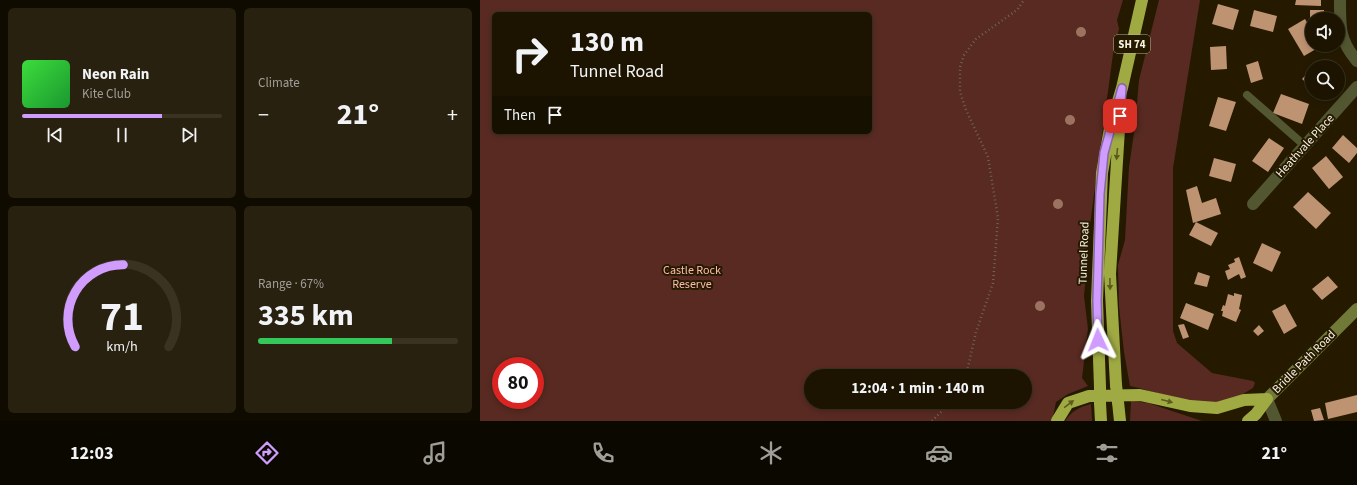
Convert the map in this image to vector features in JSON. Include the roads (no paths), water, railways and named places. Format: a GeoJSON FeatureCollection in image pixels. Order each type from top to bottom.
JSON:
{"type":"FeatureCollection","features":[{"type":"Feature","properties":{"kind":"highway","name":"Tunnel Road"},"geometry":{"type":"LineString","coordinates":[[1101,421],[1097,301],[1100,194],[1104,153],[1122,88],[1142,0]]}},
{"type":"Feature","properties":{"kind":"highway","name":"Tunnel Road"},"geometry":{"type":"LineString","coordinates":[[1120,421],[1116,385],[1110,274],[1122,88]]}},
{"type":"Feature","properties":{"kind":"highway"},"geometry":{"type":"LineString","coordinates":[[1057,421],[1063,408],[1068,403],[1089,396],[1140,395],[1190,406],[1217,408],[1244,400],[1267,399]]}},
{"type":"Feature","properties":{"kind":"highway"},"geometry":{"type":"LineString","coordinates":[[1248,421],[1256,414],[1267,399]]}},
{"type":"Feature","properties":{"kind":"street"},"geometry":{"type":"LineString","coordinates":[[1340,0],[1341,35],[1345,46],[1357,61]]}},
{"type":"Feature","properties":{"kind":"street","name":"Heathvale Place"},"geometry":{"type":"LineString","coordinates":[[1253,204],[1357,87]]}},
{"type":"Feature","properties":{"kind":"street","name":"Bridle Path Road"},"geometry":{"type":"LineString","coordinates":[[1276,421],[1267,399],[1357,309]]}},
{"type":"Feature","properties":{"kind":"lane"},"geometry":{"type":"LineString","coordinates":[[1247,95],[1304,145]]}},
{"type":"Feature","properties":{"kind":"park label","name":"Castle Rock Reserve"},"geometry":{"type":"Point","coordinates":[692,277]}}]}
